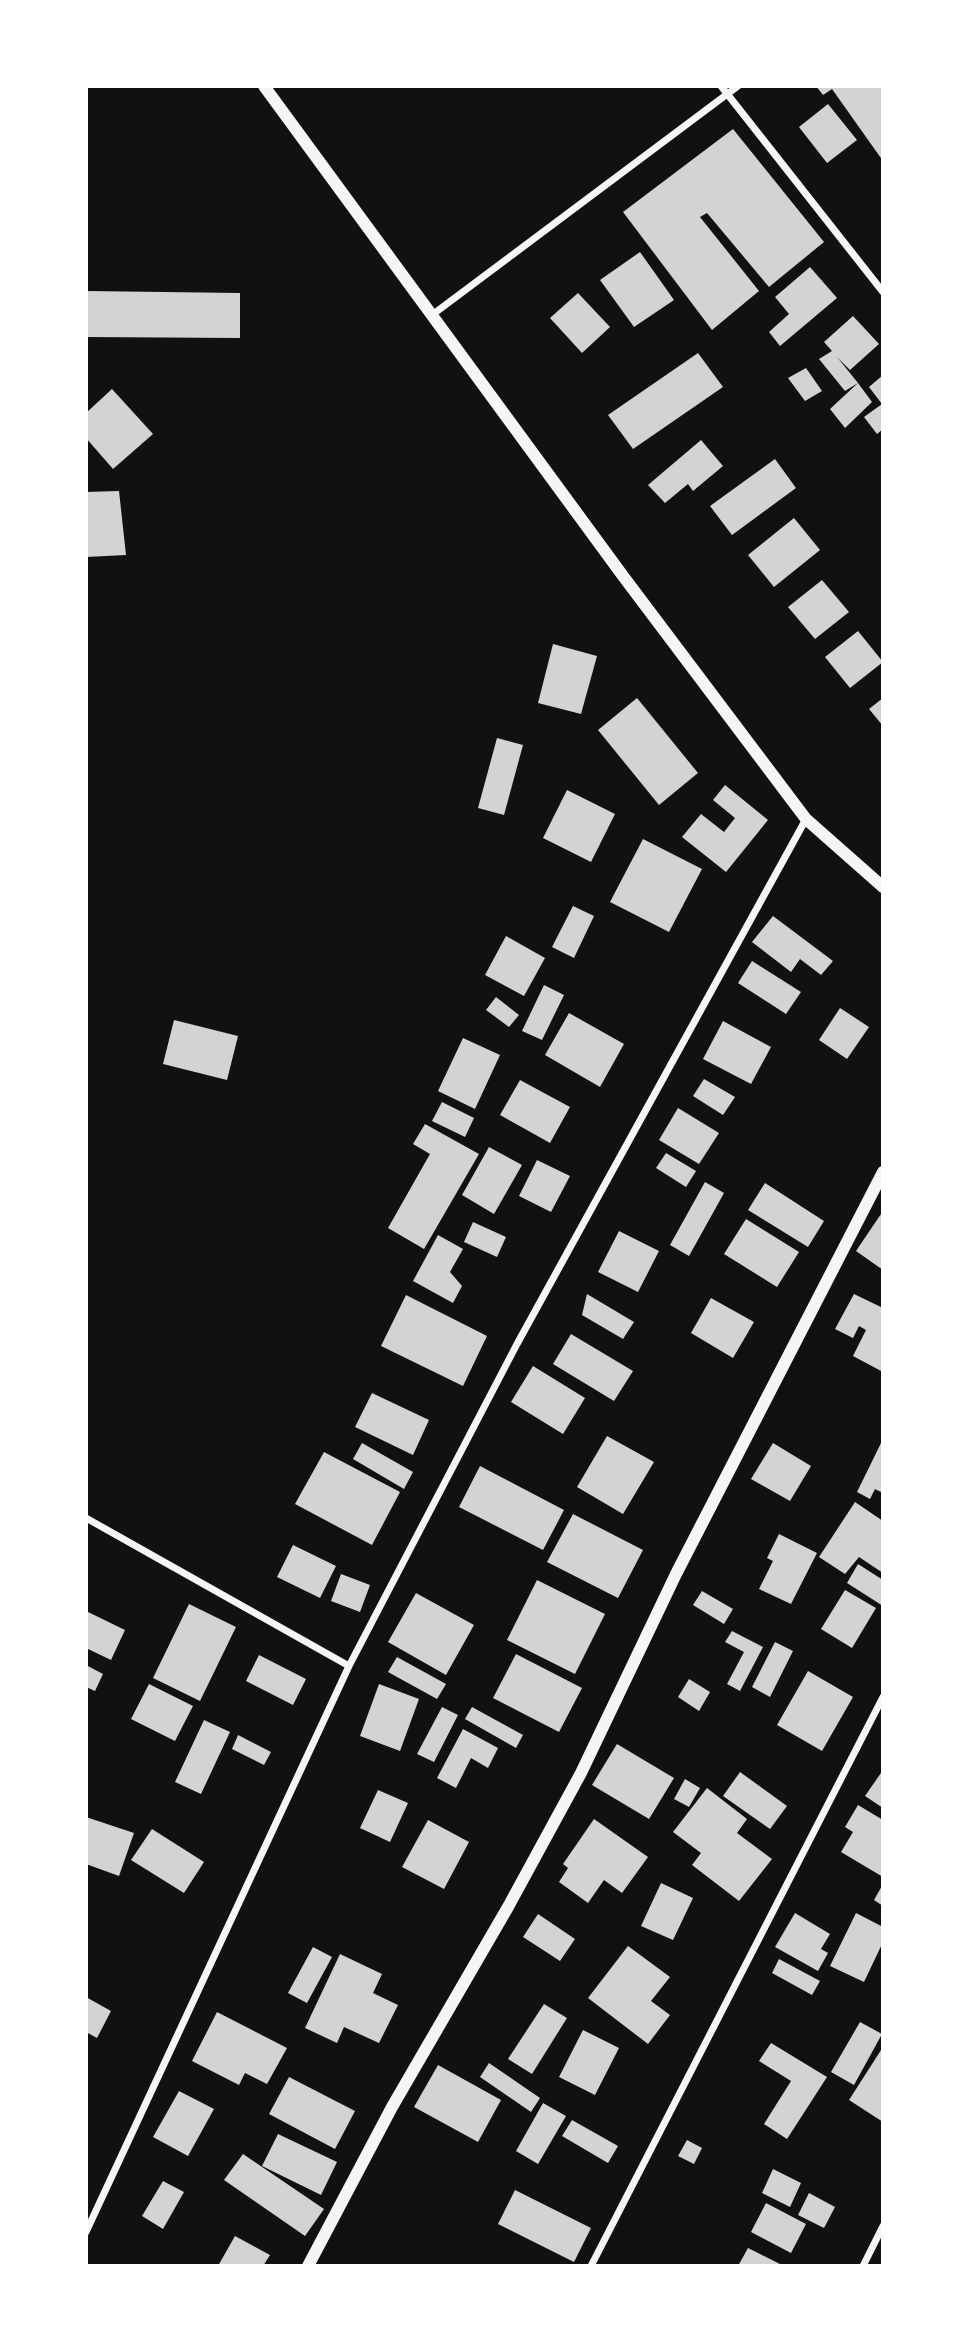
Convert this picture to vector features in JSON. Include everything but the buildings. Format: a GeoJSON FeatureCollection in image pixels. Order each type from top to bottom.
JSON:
{"type":"FeatureCollection","features":[{"type":"Feature","properties":{"kind":"street"},"geometry":{"type":"LineString","coordinates":[[264,86],[806,819],[883,887]]}},
{"type":"Feature","properties":{"kind":"street"},"geometry":{"type":"LineString","coordinates":[[721,86],[883,292]]}},
{"type":"Feature","properties":{"kind":"street"},"geometry":{"type":"LineString","coordinates":[[432,315],[738,86]]}},
{"type":"Feature","properties":{"kind":"street"},"geometry":{"type":"LineString","coordinates":[[86,2232],[349,1666],[517,1344],[806,819]]}},
{"type":"Feature","properties":{"kind":"street"},"geometry":{"type":"LineString","coordinates":[[308,2266],[393,2107],[508,1907],[581,1773],[676,1574],[883,1172]]}},
{"type":"Feature","properties":{"kind":"street"},"geometry":{"type":"LineString","coordinates":[[86,1518],[349,1666]]}},
{"type":"Feature","properties":{"kind":"street"},"geometry":{"type":"LineString","coordinates":[[591,2266],[883,1698]]}},
{"type":"Feature","properties":{"kind":"street"},"geometry":{"type":"LineString","coordinates":[[863,2266],[883,2225]]}}]}
